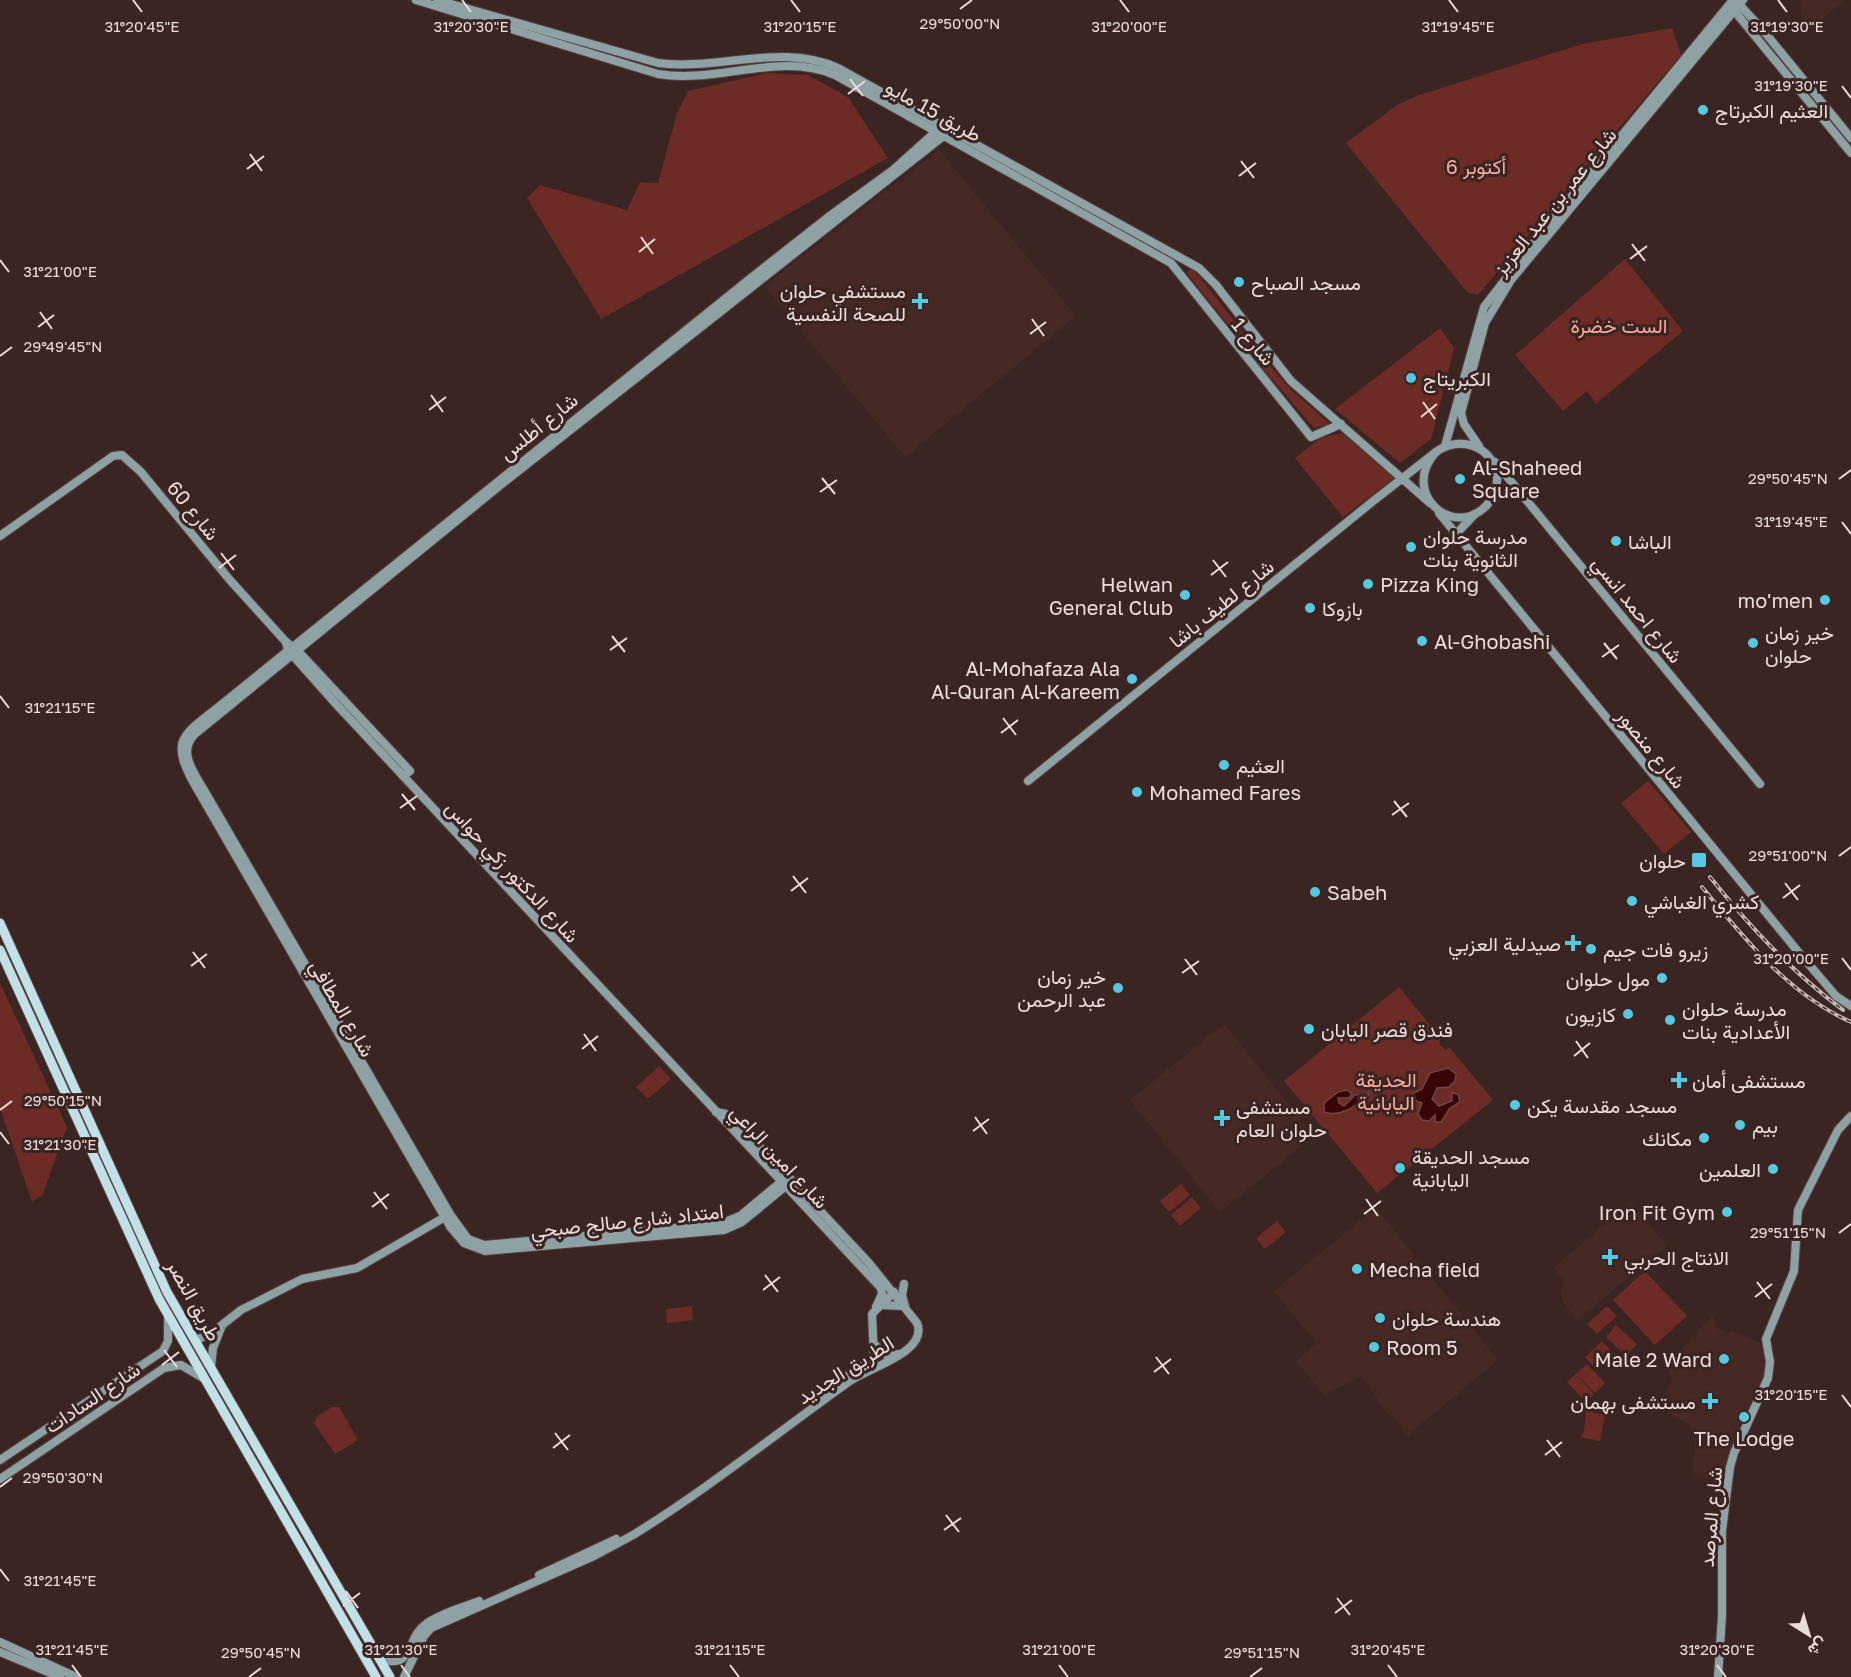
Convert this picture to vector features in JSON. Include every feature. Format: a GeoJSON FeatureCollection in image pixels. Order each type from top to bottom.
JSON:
{"type":"FeatureCollection","features":[{"type":"Feature","properties":{"kind":"highway","name":"طريق النصر"},"geometry":{"type":"LineString","coordinates":[[0,923],[168,1292],[390,1677]]}},
{"type":"Feature","properties":{"kind":"highway","name":"طريق النصر"},"geometry":{"type":"LineString","coordinates":[[0,950],[168,1315],[376,1677]]}},
{"type":"Feature","properties":{"kind":"highway"},"geometry":{"type":"LineString","coordinates":[[75,1117],[85,1113]]}},
{"type":"Feature","properties":{"kind":"highway"},"geometry":{"type":"LineString","coordinates":[[282,1513],[288,1514],[293,1507]]}},
{"type":"Feature","properties":{"kind":"highway"},"geometry":{"type":"LineString","coordinates":[[290,1527],[293,1522],[301,1521]]}},
{"type":"Feature","properties":{"kind":"street","name":"طريق 15 مايو"},"geometry":{"type":"LineString","coordinates":[[416,0],[646,71],[671,76],[705,76],[794,61]]}},
{"type":"Feature","properties":{"kind":"street","name":"طريق 15 مايو"},"geometry":{"type":"LineString","coordinates":[[437,0],[658,63],[690,66],[794,61],[831,64],[1173,265]]}},
{"type":"Feature","properties":{"kind":"street"},"geometry":{"type":"LineString","coordinates":[[1735,3],[1851,138]]}},
{"type":"Feature","properties":{"kind":"street"},"geometry":{"type":"LineString","coordinates":[[1735,3],[1851,153]]}},
{"type":"Feature","properties":{"kind":"street","name":"شارع عمر بن عبد العزيز"},"geometry":{"type":"LineString","coordinates":[[1445,446],[1484,307],[1534,241],[1735,3]]}},
{"type":"Feature","properties":{"kind":"street","name":"شارع عمر بن عبد العزيز"},"geometry":{"type":"LineString","coordinates":[[1482,450],[1464,424],[1461,413],[1491,309],[1511,280],[1735,3]]}},
{"type":"Feature","properties":{"kind":"street","name":"طريق 15 مايو"},"geometry":{"type":"LineString","coordinates":[[944,131],[1180,256]]}},
{"type":"Feature","properties":{"kind":"street","name":"شارع أطلس"},"geometry":{"type":"LineString","coordinates":[[188,767],[186,752],[191,737],[291,649],[831,214],[944,131]]}},
{"type":"Feature","properties":{"kind":"street"},"geometry":{"type":"LineString","coordinates":[[1173,265],[1180,256]]}},
{"type":"Feature","properties":{"kind":"street","name":"شارع منصور"},"geometry":{"type":"LineString","coordinates":[[1180,256],[1216,285],[1292,381],[1432,504],[1836,996],[1851,1006]]}},
{"type":"Feature","properties":{"kind":"street","name":"شارع 1"},"geometry":{"type":"LineString","coordinates":[[1173,265],[1197,298],[1311,437],[1341,424]]}},
{"type":"Feature","properties":{"kind":"street"},"geometry":{"type":"LineString","coordinates":[[1456,534],[1484,508],[1495,493],[1497,474],[1489,457],[1482,450],[1464,443],[1445,446],[1436,452],[1425,467],[1423,486],[1432,504],[1453,516],[1475,514]]}},
{"type":"Feature","properties":{"kind":"street","name":"شارع لطيف باشا"},"geometry":{"type":"LineString","coordinates":[[1028,781],[1436,452]]}},
{"type":"Feature","properties":{"kind":"street","name":"شارع 60"},"geometry":{"type":"LineString","coordinates":[[0,542],[113,456],[122,455],[141,472],[229,579],[291,649]]}},
{"type":"Feature","properties":{"kind":"street","name":"شارع احمد انسي"},"geometry":{"type":"LineString","coordinates":[[1489,457],[1760,784]]}},
{"type":"Feature","properties":{"kind":"street","name":"شارع 60"},"geometry":{"type":"LineString","coordinates":[[0,536],[16,528]]}},
{"type":"Feature","properties":{"kind":"street"},"geometry":{"type":"LineString","coordinates":[[291,649],[410,771],[403,777]]}},
{"type":"Feature","properties":{"kind":"street","name":"شارع الدكتور زكي حواس"},"geometry":{"type":"LineString","coordinates":[[291,649],[403,777],[716,1112]]}},
{"type":"Feature","properties":{"kind":"street","name":"شارع المطافي"},"geometry":{"type":"LineString","coordinates":[[188,767],[445,1217],[464,1243],[484,1248]]}},
{"type":"Feature","properties":{"kind":"street","name":"شارع المطافي"},"geometry":{"type":"LineString","coordinates":[[188,767],[450,1214],[468,1239],[484,1248]]}},
{"type":"Feature","properties":{"kind":"street"},"geometry":{"type":"LineString","coordinates":[[1844,1122],[1851,1111]]}},
{"type":"Feature","properties":{"kind":"street","name":"شارع امين الراعي"},"geometry":{"type":"LineString","coordinates":[[716,1112],[726,1114],[736,1121],[881,1288],[882,1294],[877,1306]]}},
{"type":"Feature","properties":{"kind":"street"},"geometry":{"type":"LineString","coordinates":[[1844,1122],[1851,1116]]}},
{"type":"Feature","properties":{"kind":"street","name":"شارع المرصد"},"geometry":{"type":"LineString","coordinates":[[1718,1677],[1722,1617],[1721,1538],[1730,1467],[1736,1447],[1768,1378],[1770,1362],[1766,1339],[1795,1266],[1798,1210],[1844,1122]]}},
{"type":"Feature","properties":{"kind":"street","name":"امتداد شارع صالح صبحي"},"geometry":{"type":"LineString","coordinates":[[484,1248],[724,1223],[740,1216],[787,1181]]}},
{"type":"Feature","properties":{"kind":"street","name":"شارع امين الراعي"},"geometry":{"type":"LineString","coordinates":[[787,1181],[894,1292]]}},
{"type":"Feature","properties":{"kind":"street"},"geometry":{"type":"LineString","coordinates":[[195,1340],[212,1334],[241,1310],[302,1279],[357,1268],[445,1217]]}},
{"type":"Feature","properties":{"kind":"street"},"geometry":{"type":"LineString","coordinates":[[877,1306],[904,1305],[902,1295],[904,1284]]}},
{"type":"Feature","properties":{"kind":"street","name":"الطريق الجديد"},"geometry":{"type":"LineString","coordinates":[[380,1659],[398,1662],[405,1657],[426,1623],[632,1531],[865,1365],[874,1357],[875,1345],[871,1321],[877,1306],[894,1292],[904,1305],[919,1328],[917,1340],[895,1359],[854,1378],[633,1535],[432,1628],[424,1636],[404,1677]]}},
{"type":"Feature","properties":{"kind":"street","name":"شارع السادات"},"geometry":{"type":"LineString","coordinates":[[0,1460],[163,1352],[167,1344],[168,1315]]}},
{"type":"Feature","properties":{"kind":"street"},"geometry":{"type":"LineString","coordinates":[[211,1367],[216,1339],[225,1322]]}},
{"type":"Feature","properties":{"kind":"street"},"geometry":{"type":"LineString","coordinates":[[875,1345],[886,1355],[906,1350]]}},
{"type":"Feature","properties":{"kind":"street"},"geometry":{"type":"LineString","coordinates":[[145,1365],[151,1376]]}},
{"type":"Feature","properties":{"kind":"street","name":"شارع السادات"},"geometry":{"type":"LineString","coordinates":[[0,1479],[151,1376],[170,1366],[181,1365],[192,1369],[205,1380]]}},
{"type":"Feature","properties":{"kind":"street"},"geometry":{"type":"LineString","coordinates":[[0,1642],[76,1677]]}},
{"type":"Feature","properties":{"kind":"street"},"geometry":{"type":"LineString","coordinates":[[0,1652],[60,1677]]}},
{"type":"Feature","properties":{"kind":"shaded area"},"geometry":{"type":"Polygon","coordinates":[[[1800,0],[1845,0],[1805,33],[1800,0]]]}},
{"type":"Feature","properties":{"kind":"shaded area","name":"مستشفي حلوان للصحة النفسية"},"geometry":{"type":"Polygon","coordinates":[[[939,150],[1076,316],[905,457],[764,286],[939,150]]]}},
{"type":"Feature","properties":{"kind":"shaded area","name":"مستشفى حلوان العام"},"geometry":{"type":"Polygon","coordinates":[[[1224,1024],[1314,1136],[1220,1212],[1130,1100],[1224,1024]]]}},
{"type":"Feature","properties":{"kind":"shaded area"},"geometry":{"type":"Polygon","coordinates":[[[1448,1068],[1456,1074],[1455,1081],[1449,1087],[1437,1088],[1432,1099],[1439,1106],[1452,1101],[1452,1093],[1458,1094],[1460,1102],[1450,1108],[1441,1122],[1435,1122],[1435,1115],[1429,1121],[1422,1120],[1418,1114],[1422,1103],[1414,1100],[1412,1094],[1422,1089],[1430,1073],[1448,1068]]]}},
{"type":"Feature","properties":{"kind":"shaded area"},"geometry":{"type":"Polygon","coordinates":[[[1377,1084],[1377,1088],[1346,1110],[1339,1113],[1324,1112],[1324,1103],[1338,1092],[1347,1090],[1352,1094],[1349,1098],[1338,1098],[1339,1103],[1344,1106],[1355,1095],[1367,1094],[1377,1084]]]}},
{"type":"Feature","properties":{"kind":"shaded area","name":"الانتاج الحربي"},"geometry":{"type":"Polygon","coordinates":[[[1631,1202],[1667,1246],[1577,1320],[1561,1299],[1563,1281],[1553,1268],[1631,1202]]]}},
{"type":"Feature","properties":{"kind":"shaded area","name":"هندسة حلوان"},"geometry":{"type":"Polygon","coordinates":[[[1371,1212],[1380,1213],[1498,1360],[1408,1435],[1377,1401],[1379,1399],[1361,1377],[1324,1395],[1296,1361],[1317,1344],[1274,1291],[1371,1212]]]}},
{"type":"Feature","properties":{"kind":"shaded area","name":"مستشفى بهمان"},"geometry":{"type":"Polygon","coordinates":[[[1712,1316],[1716,1328],[1729,1333],[1733,1331],[1763,1344],[1767,1360],[1765,1378],[1733,1445],[1726,1481],[1692,1477],[1694,1433],[1690,1433],[1691,1425],[1667,1413],[1664,1396],[1673,1379],[1665,1367],[1712,1316]]]}},
{"type":"Feature","properties":{"kind":"green space","name":"6 أكتوبر"},"geometry":{"type":"Polygon","coordinates":[[[1672,28],[1681,55],[1478,295],[1468,293],[1346,143],[1397,105],[1419,95],[1582,44],[1672,28]]]}},
{"type":"Feature","properties":{"kind":"green space"},"geometry":{"type":"Polygon","coordinates":[[[768,73],[808,75],[848,97],[888,158],[601,319],[527,198],[540,185],[627,210],[640,182],[658,183],[677,113],[688,91],[768,73]]]}},
{"type":"Feature","properties":{"kind":"green space","name":"الست خضرة"},"geometry":{"type":"Polygon","coordinates":[[[1625,259],[1683,331],[1596,404],[1587,391],[1563,411],[1515,355],[1625,259]]]}},
{"type":"Feature","properties":{"kind":"green space"},"geometry":{"type":"Polygon","coordinates":[[[1192,268],[1256,348],[1250,352],[1187,273],[1192,268]]]}},
{"type":"Feature","properties":{"kind":"green space","name":"الكبريتاج"},"geometry":{"type":"Polygon","coordinates":[[[1440,328],[1454,348],[1431,439],[1400,463],[1335,409],[1440,328]]]}},
{"type":"Feature","properties":{"kind":"green space"},"geometry":{"type":"Polygon","coordinates":[[[1265,360],[1290,389],[1330,424],[1314,428],[1259,364],[1265,360]]]}},
{"type":"Feature","properties":{"kind":"green space"},"geometry":{"type":"Polygon","coordinates":[[[1342,433],[1394,478],[1343,517],[1295,458],[1320,438],[1342,433]]]}},
{"type":"Feature","properties":{"kind":"green space"},"geometry":{"type":"Polygon","coordinates":[[[1648,781],[1691,832],[1664,854],[1621,803],[1648,781]]]}},
{"type":"Feature","properties":{"kind":"green space"},"geometry":{"type":"Polygon","coordinates":[[[0,983],[67,1127],[42,1196],[32,1201],[0,1108],[0,983]]]}},
{"type":"Feature","properties":{"kind":"green space","name":"الحديقة اليابانية"},"geometry":{"type":"Polygon","coordinates":[[[1399,987],[1439,1036],[1440,1045],[1446,1050],[1449,1047],[1493,1100],[1377,1193],[1284,1081],[1399,987]]]}},
{"type":"Feature","properties":{"kind":"green space"},"geometry":{"type":"Polygon","coordinates":[[[659,1066],[671,1079],[648,1099],[636,1087],[659,1066]]]}},
{"type":"Feature","properties":{"kind":"green space"},"geometry":{"type":"Polygon","coordinates":[[[1181,1184],[1190,1195],[1169,1212],[1160,1201],[1181,1184]]]}},
{"type":"Feature","properties":{"kind":"green space"},"geometry":{"type":"Polygon","coordinates":[[[1192,1197],[1201,1208],[1180,1226],[1171,1215],[1192,1197]]]}},
{"type":"Feature","properties":{"kind":"green space"},"geometry":{"type":"Polygon","coordinates":[[[1277,1221],[1286,1232],[1265,1249],[1256,1238],[1277,1221]]]}},
{"type":"Feature","properties":{"kind":"green space"},"geometry":{"type":"Polygon","coordinates":[[[1645,1271],[1687,1316],[1655,1345],[1613,1300],[1645,1271]]]}},
{"type":"Feature","properties":{"kind":"green space"},"geometry":{"type":"Polygon","coordinates":[[[692,1306],[693,1320],[667,1323],[666,1309],[692,1306]]]}},
{"type":"Feature","properties":{"kind":"green space"},"geometry":{"type":"Polygon","coordinates":[[[1607,1306],[1617,1316],[1597,1334],[1587,1324],[1607,1306]]]}},
{"type":"Feature","properties":{"kind":"green space"},"geometry":{"type":"Polygon","coordinates":[[[1616,1325],[1637,1344],[1626,1356],[1606,1337],[1616,1325]]]}},
{"type":"Feature","properties":{"kind":"green space"},"geometry":{"type":"Polygon","coordinates":[[[1602,1341],[1613,1353],[1596,1369],[1585,1357],[1602,1341]]]}},
{"type":"Feature","properties":{"kind":"green space"},"geometry":{"type":"Polygon","coordinates":[[[1587,1364],[1605,1383],[1595,1393],[1577,1375],[1594,1394],[1586,1402],[1567,1382],[1587,1364]]]}},
{"type":"Feature","properties":{"kind":"green space"},"geometry":{"type":"Polygon","coordinates":[[[331,1407],[339,1407],[358,1440],[335,1454],[314,1423],[318,1416],[331,1407]]]}},
{"type":"Feature","properties":{"kind":"green space"},"geometry":{"type":"Polygon","coordinates":[[[1586,1411],[1605,1415],[1600,1441],[1580,1437],[1584,1432],[1586,1411]]]}},
{"type":"Feature","properties":{"kind":"railway"},"geometry":{"type":"LineString","coordinates":[[1710,877],[1772,948],[1843,1010]]}},
{"type":"Feature","properties":{"kind":"railway"},"geometry":{"type":"LineString","coordinates":[[1702,887],[1769,964],[1807,996],[1851,1022]]}},
{"type":"Feature","properties":{"kind":"place","name":"العثيم الكبرتاج"},"geometry":{"type":"Point","coordinates":[1703,110]}},
{"type":"Feature","properties":{"kind":"place","name":"مسجد الصباح"},"geometry":{"type":"Point","coordinates":[1239,282]}},
{"type":"Feature","properties":{"kind":"place","name":"مستشفي حلوان للصحة النفسية"},"geometry":{"type":"Point","coordinates":[920,301]}},
{"type":"Feature","properties":{"kind":"place","name":"الكبريتاج"},"geometry":{"type":"Point","coordinates":[1411,378]}},
{"type":"Feature","properties":{"kind":"place","name":"Al-Shaheed Square"},"geometry":{"type":"Point","coordinates":[1460,479]}},
{"type":"Feature","properties":{"kind":"place","name":"الباشا"},"geometry":{"type":"Point","coordinates":[1616,541]}},
{"type":"Feature","properties":{"kind":"place","name":"مدرسة حلوان الثانوية بنات"},"geometry":{"type":"Point","coordinates":[1411,547]}},
{"type":"Feature","properties":{"kind":"place","name":"Pizza King"},"geometry":{"type":"Point","coordinates":[1368,584]}},
{"type":"Feature","properties":{"kind":"place","name":"Helwan General Club"},"geometry":{"type":"Point","coordinates":[1185,595]}},
{"type":"Feature","properties":{"kind":"place","name":"mo'men"},"geometry":{"type":"Point","coordinates":[1825,600]}},
{"type":"Feature","properties":{"kind":"place","name":"بازوكا"},"geometry":{"type":"Point","coordinates":[1310,608]}},
{"type":"Feature","properties":{"kind":"place","name":"Al-Ghobashi"},"geometry":{"type":"Point","coordinates":[1422,641]}},
{"type":"Feature","properties":{"kind":"place","name":"خير زمان حلوان"},"geometry":{"type":"Point","coordinates":[1753,643]}},
{"type":"Feature","properties":{"kind":"place","name":"Al-Mohafaza Ala Al-Quran Al-Kareem"},"geometry":{"type":"Point","coordinates":[1132,679]}},
{"type":"Feature","properties":{"kind":"place","name":"العثيم"},"geometry":{"type":"Point","coordinates":[1224,765]}},
{"type":"Feature","properties":{"kind":"place","name":"Mohamed Fares"},"geometry":{"type":"Point","coordinates":[1137,792]}},
{"type":"Feature","properties":{"kind":"place","name":"حلوان"},"geometry":{"type":"Point","coordinates":[1699,860]}},
{"type":"Feature","properties":{"kind":"place","name":"Sabeh"},"geometry":{"type":"Point","coordinates":[1315,892]}},
{"type":"Feature","properties":{"kind":"place","name":"كشري الغباشي"},"geometry":{"type":"Point","coordinates":[1632,901]}},
{"type":"Feature","properties":{"kind":"place","name":"صيدلية العزبي"},"geometry":{"type":"Point","coordinates":[1573,943]}},
{"type":"Feature","properties":{"kind":"place","name":"زيرو فات جيم"},"geometry":{"type":"Point","coordinates":[1591,949]}},
{"type":"Feature","properties":{"kind":"place","name":"مول حلوان"},"geometry":{"type":"Point","coordinates":[1662,978]}},
{"type":"Feature","properties":{"kind":"place","name":"خير زمان عبد الرحمن"},"geometry":{"type":"Point","coordinates":[1118,988]}},
{"type":"Feature","properties":{"kind":"place","name":"كازيون"},"geometry":{"type":"Point","coordinates":[1628,1014]}},
{"type":"Feature","properties":{"kind":"place","name":"مدرسة حلوان الأعدادية بنات"},"geometry":{"type":"Point","coordinates":[1670,1020]}},
{"type":"Feature","properties":{"kind":"place","name":"فندق قصر اليابان"},"geometry":{"type":"Point","coordinates":[1309,1029]}},
{"type":"Feature","properties":{"kind":"place","name":"مستشفى أمان"},"geometry":{"type":"Point","coordinates":[1679,1080]}},
{"type":"Feature","properties":{"kind":"place","name":"مسجد مقدسة يكن"},"geometry":{"type":"Point","coordinates":[1515,1105]}},
{"type":"Feature","properties":{"kind":"place","name":"مستشفى حلوان العام"},"geometry":{"type":"Point","coordinates":[1222,1118]}},
{"type":"Feature","properties":{"kind":"place","name":"بيم"},"geometry":{"type":"Point","coordinates":[1740,1125]}},
{"type":"Feature","properties":{"kind":"place","name":"مكانك"},"geometry":{"type":"Point","coordinates":[1704,1138]}},
{"type":"Feature","properties":{"kind":"place","name":"مسجد الحديقة اليابانية"},"geometry":{"type":"Point","coordinates":[1400,1168]}},
{"type":"Feature","properties":{"kind":"place","name":"العلمين"},"geometry":{"type":"Point","coordinates":[1773,1169]}},
{"type":"Feature","properties":{"kind":"place","name":"Iron Fit Gym"},"geometry":{"type":"Point","coordinates":[1727,1212]}},
{"type":"Feature","properties":{"kind":"place","name":"الانتاج الحربي"},"geometry":{"type":"Point","coordinates":[1610,1257]}},
{"type":"Feature","properties":{"kind":"place","name":"Mecha field"},"geometry":{"type":"Point","coordinates":[1357,1269]}},
{"type":"Feature","properties":{"kind":"place","name":"هندسة حلوان"},"geometry":{"type":"Point","coordinates":[1380,1318]}},
{"type":"Feature","properties":{"kind":"place","name":"Room 5"},"geometry":{"type":"Point","coordinates":[1374,1347]}},
{"type":"Feature","properties":{"kind":"place","name":"Male 2 Ward"},"geometry":{"type":"Point","coordinates":[1724,1359]}},
{"type":"Feature","properties":{"kind":"place","name":"مستشفى بهمان"},"geometry":{"type":"Point","coordinates":[1710,1401]}},
{"type":"Feature","properties":{"kind":"place","name":"The Lodge"},"geometry":{"type":"Point","coordinates":[1744,1417]}}]}
